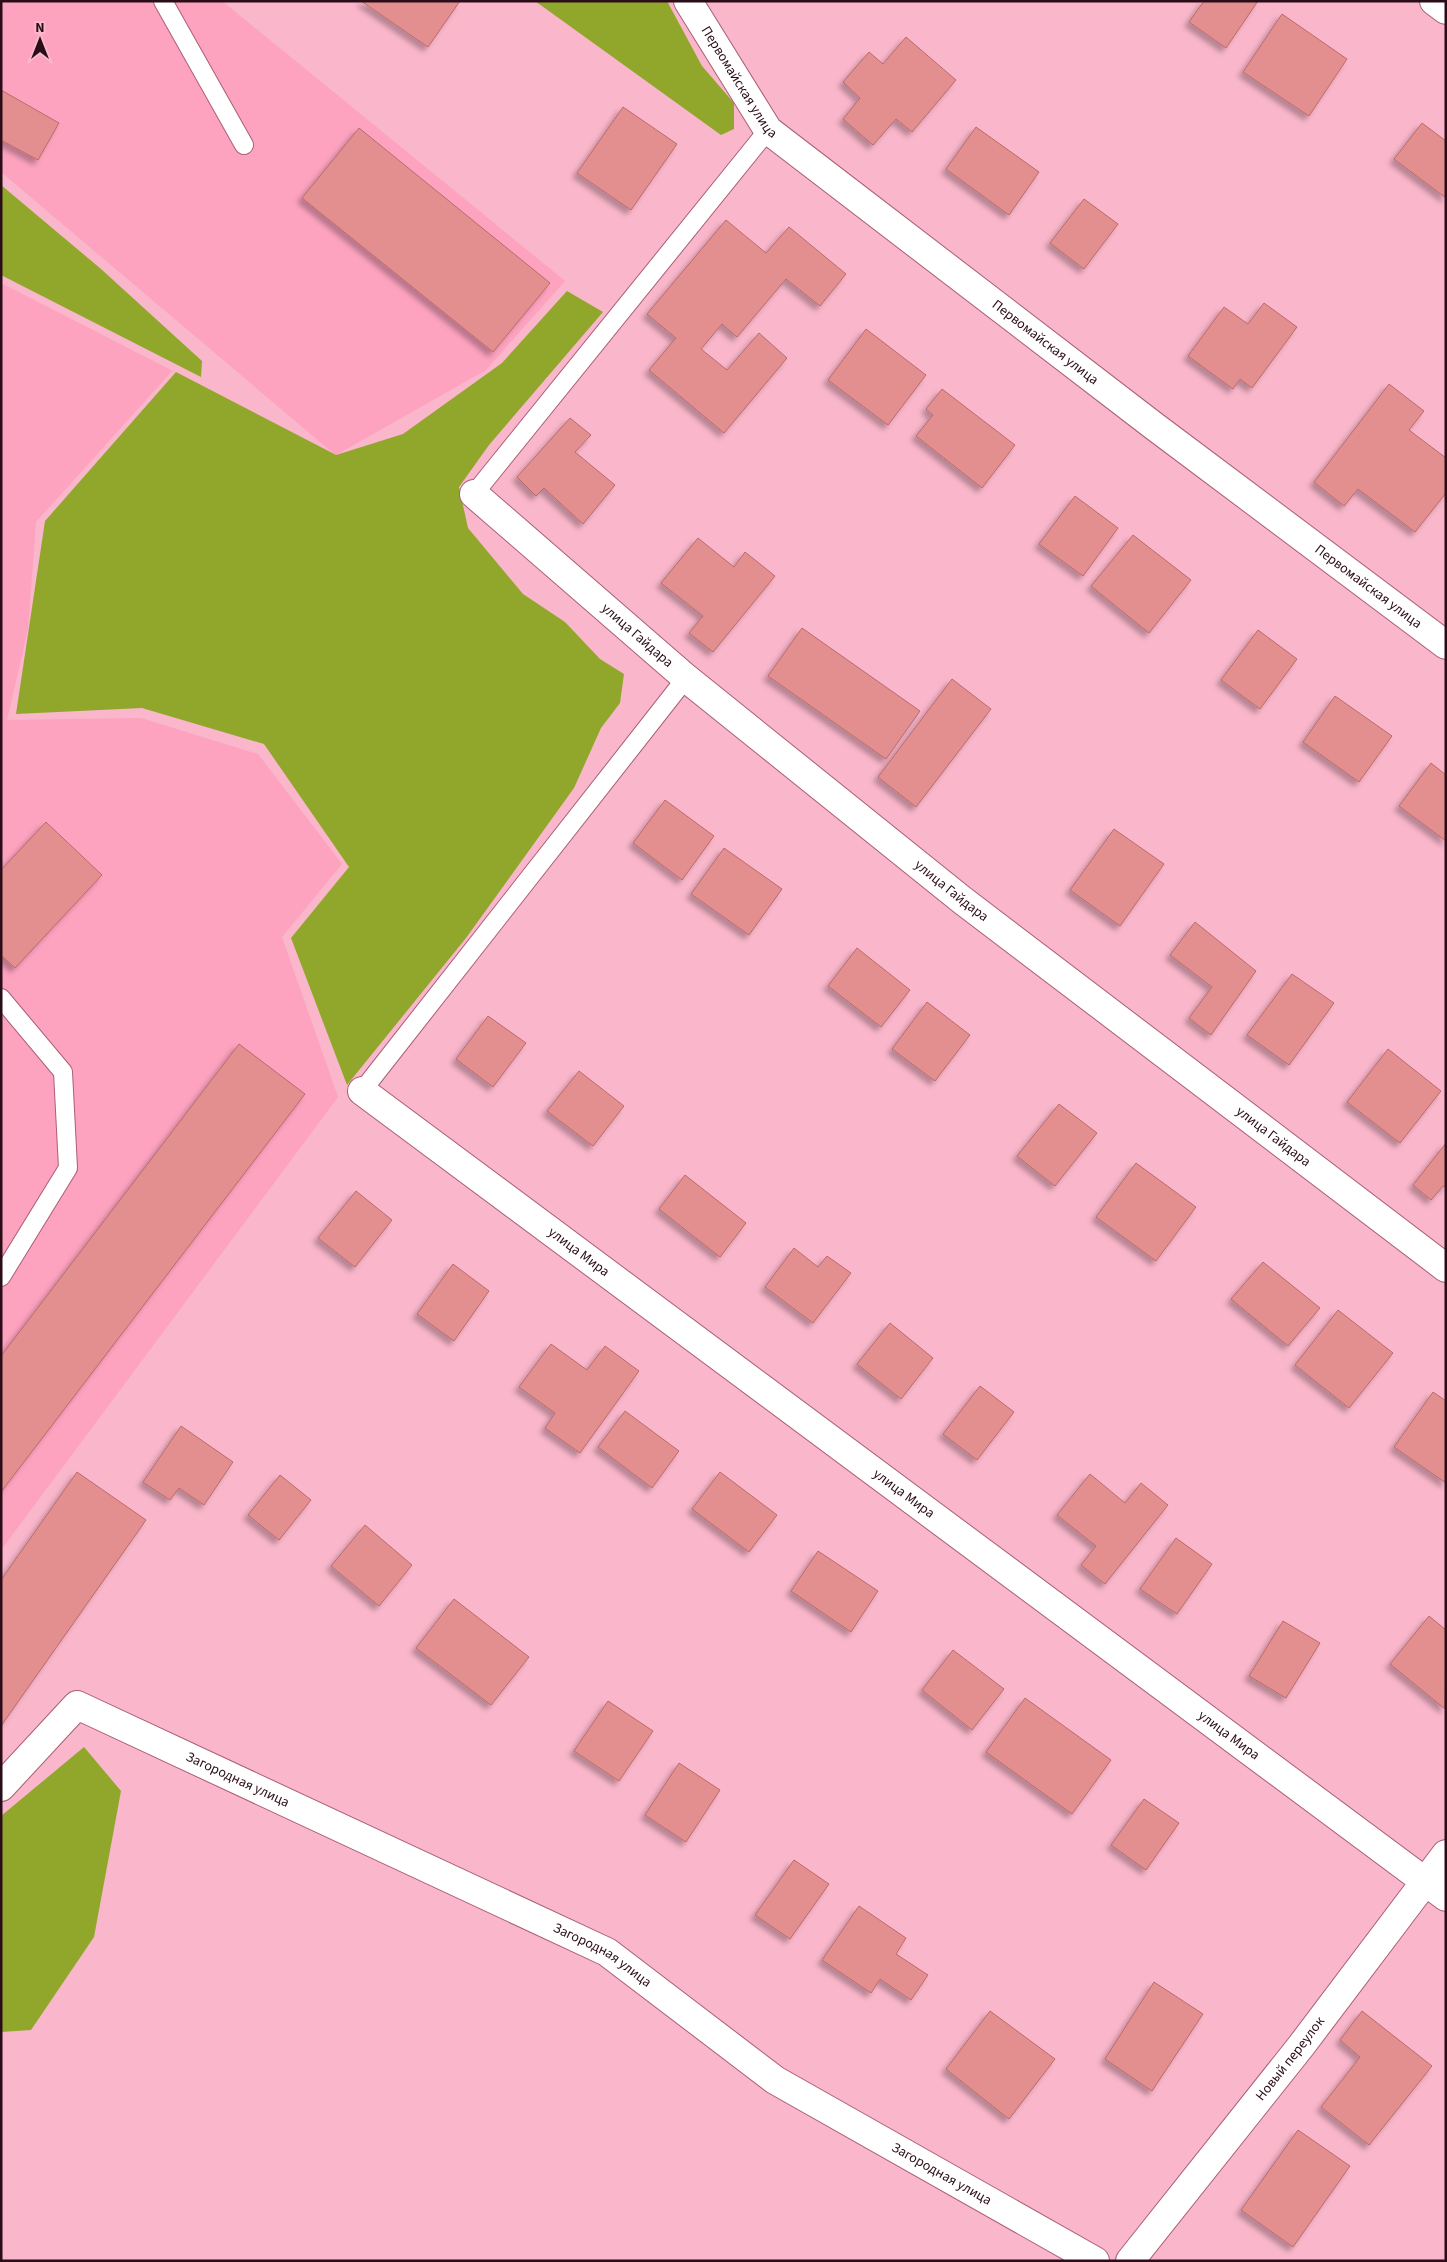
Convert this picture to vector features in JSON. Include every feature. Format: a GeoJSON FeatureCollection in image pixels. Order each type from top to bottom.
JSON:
{"type":"FeatureCollection","features":[{"type":"Feature","properties":{"kind":"street","name":"Первомайская улица"},"geometry":{"type":"LineString","coordinates":[[688,1],[768,130],[1162,432],[1446,645]]}},
{"type":"Feature","properties":{"kind":"street"},"geometry":{"type":"LineString","coordinates":[[1434,1],[1446,10]]}},
{"type":"Feature","properties":{"kind":"street","name":"улица Гайдара"},"geometry":{"type":"LineString","coordinates":[[474,494],[686,678],[962,900],[1446,1268]]}},
{"type":"Feature","properties":{"kind":"street","name":"улица Мира"},"geometry":{"type":"LineString","coordinates":[[362,1091],[1436,1889]]}},
{"type":"Feature","properties":{"kind":"street","name":"Загородная улица"},"geometry":{"type":"LineString","coordinates":[[1,1787],[77,1705],[607,1952],[775,2080],[1095,2261]]}},
{"type":"Feature","properties":{"kind":"street","name":"Новый переулок"},"geometry":{"type":"LineString","coordinates":[[1130,2261],[1301,2046],[1436,1889],[1446,1854]]}},
{"type":"Feature","properties":{"kind":"lane"},"geometry":{"type":"LineString","coordinates":[[163,1],[244,145]]}},
{"type":"Feature","properties":{"kind":"lane"},"geometry":{"type":"LineString","coordinates":[[474,494],[768,130]]}},
{"type":"Feature","properties":{"kind":"lane"},"geometry":{"type":"LineString","coordinates":[[362,1091],[686,678]]}},
{"type":"Feature","properties":{"kind":"lane"},"geometry":{"type":"LineString","coordinates":[[1,998],[63,1072],[68,1168],[1,1277]]}},
{"type":"Feature","properties":{"kind":"shaded area"},"geometry":{"type":"Polygon","coordinates":[[[1,1],[222,1],[565,281],[486,370],[336,455],[172,371],[36,522],[28,629],[7,720],[141,718],[258,754],[342,864],[282,937],[338,1097],[1,1550],[1,283],[333,453],[1,172],[1,1]]]}},
{"type":"Feature","properties":{"kind":"green space"},"geometry":{"type":"Polygon","coordinates":[[[535,1],[667,1],[702,66],[734,103],[734,129],[721,135],[535,1]]]}},
{"type":"Feature","properties":{"kind":"green space"},"geometry":{"type":"Polygon","coordinates":[[[1,185],[101,269],[202,361],[201,377],[1,275],[1,185]]]}},
{"type":"Feature","properties":{"kind":"green space"},"geometry":{"type":"Polygon","coordinates":[[[567,291],[603,312],[489,445],[459,487],[468,528],[523,594],[565,622],[600,659],[624,674],[620,703],[601,728],[574,788],[466,938],[347,1085],[291,938],[349,867],[264,744],[142,708],[16,714],[45,521],[176,372],[336,455],[403,434],[502,363],[567,291]]]}},
{"type":"Feature","properties":{"kind":"green space"},"geometry":{"type":"Polygon","coordinates":[[[84,1747],[121,1791],[94,1937],[31,2030],[1,2032],[1,1816],[84,1747]]]}},
{"type":"Feature","properties":{"kind":"building"},"geometry":{"type":"Polygon","coordinates":[[[361,1],[460,1],[428,47],[361,1]]]}},
{"type":"Feature","properties":{"kind":"building"},"geometry":{"type":"Polygon","coordinates":[[[1204,1],[1258,1],[1226,48],[1189,22],[1204,1]]]}},
{"type":"Feature","properties":{"kind":"building"},"geometry":{"type":"Polygon","coordinates":[[[1282,14],[1347,59],[1309,116],[1243,72],[1282,14]]]}},
{"type":"Feature","properties":{"kind":"building"},"geometry":{"type":"Polygon","coordinates":[[[906,37],[956,80],[912,132],[896,119],[873,145],[843,119],[860,98],[843,82],[869,52],[883,64],[906,37]]]}},
{"type":"Feature","properties":{"kind":"building"},"geometry":{"type":"Polygon","coordinates":[[[1,90],[59,123],[38,160],[1,140],[1,90]]]}},
{"type":"Feature","properties":{"kind":"building"},"geometry":{"type":"Polygon","coordinates":[[[623,107],[677,144],[631,210],[577,173],[623,107]]]}},
{"type":"Feature","properties":{"kind":"building"},"geometry":{"type":"Polygon","coordinates":[[[1422,123],[1446,141],[1446,198],[1394,159],[1422,123]]]}},
{"type":"Feature","properties":{"kind":"building"},"geometry":{"type":"Polygon","coordinates":[[[976,127],[1039,172],[1009,215],[946,169],[976,127]]]}},
{"type":"Feature","properties":{"kind":"building"},"geometry":{"type":"Polygon","coordinates":[[[359,128],[550,283],[493,352],[302,198],[359,128]]]}},
{"type":"Feature","properties":{"kind":"building"},"geometry":{"type":"Polygon","coordinates":[[[1084,199],[1118,224],[1084,269],[1050,243],[1084,199]]]}},
{"type":"Feature","properties":{"kind":"building"},"geometry":{"type":"Polygon","coordinates":[[[726,220],[766,253],[789,227],[846,274],[820,306],[786,279],[737,337],[722,324],[701,349],[727,370],[759,333],[787,358],[724,433],[649,370],[676,338],[647,314],[726,220]]]}},
{"type":"Feature","properties":{"kind":"building"},"geometry":{"type":"Polygon","coordinates":[[[1264,303],[1297,327],[1252,388],[1240,379],[1233,389],[1188,356],[1224,307],[1248,324],[1264,303]]]}},
{"type":"Feature","properties":{"kind":"building"},"geometry":{"type":"Polygon","coordinates":[[[866,329],[926,375],[888,425],[828,380],[866,329]]]}},
{"type":"Feature","properties":{"kind":"building"},"geometry":{"type":"Polygon","coordinates":[[[1389,384],[1424,411],[1409,430],[1446,458],[1446,493],[1415,532],[1358,489],[1344,506],[1314,482],[1389,384]]]}},
{"type":"Feature","properties":{"kind":"building"},"geometry":{"type":"Polygon","coordinates":[[[942,389],[1015,445],[982,488],[916,436],[933,415],[926,409],[942,389]]]}},
{"type":"Feature","properties":{"kind":"building"},"geometry":{"type":"Polygon","coordinates":[[[570,418],[591,435],[575,452],[615,485],[583,524],[544,488],[536,496],[517,477],[570,418]]]}},
{"type":"Feature","properties":{"kind":"building"},"geometry":{"type":"Polygon","coordinates":[[[1075,496],[1118,528],[1083,576],[1039,544],[1075,496]]]}},
{"type":"Feature","properties":{"kind":"building"},"geometry":{"type":"Polygon","coordinates":[[[1133,535],[1191,580],[1149,633],[1091,586],[1133,535]]]}},
{"type":"Feature","properties":{"kind":"building"},"geometry":{"type":"Polygon","coordinates":[[[698,538],[734,567],[745,552],[775,576],[713,652],[689,633],[703,616],[661,583],[698,538]]]}},
{"type":"Feature","properties":{"kind":"building"},"geometry":{"type":"Polygon","coordinates":[[[802,628],[920,711],[886,759],[768,676],[802,628]]]}},
{"type":"Feature","properties":{"kind":"building"},"geometry":{"type":"Polygon","coordinates":[[[1258,630],[1297,659],[1260,709],[1221,680],[1258,630]]]}},
{"type":"Feature","properties":{"kind":"building"},"geometry":{"type":"Polygon","coordinates":[[[952,679],[991,709],[916,807],[878,777],[952,679]]]}},
{"type":"Feature","properties":{"kind":"building"},"geometry":{"type":"Polygon","coordinates":[[[1335,696],[1392,736],[1359,782],[1303,742],[1335,696]]]}},
{"type":"Feature","properties":{"kind":"building"},"geometry":{"type":"Polygon","coordinates":[[[1431,763],[1446,775],[1446,841],[1399,806],[1431,763]]]}},
{"type":"Feature","properties":{"kind":"building"},"geometry":{"type":"Polygon","coordinates":[[[665,800],[714,836],[682,880],[633,843],[665,800]]]}},
{"type":"Feature","properties":{"kind":"building"},"geometry":{"type":"Polygon","coordinates":[[[46,822],[102,875],[15,968],[1,955],[1,870],[46,822]]]}},
{"type":"Feature","properties":{"kind":"building"},"geometry":{"type":"Polygon","coordinates":[[[1114,829],[1164,864],[1120,926],[1070,890],[1114,829]]]}},
{"type":"Feature","properties":{"kind":"building"},"geometry":{"type":"Polygon","coordinates":[[[724,848],[782,889],[749,935],[691,894],[724,848]]]}},
{"type":"Feature","properties":{"kind":"building"},"geometry":{"type":"Polygon","coordinates":[[[1195,922],[1256,971],[1211,1035],[1189,1018],[1212,987],[1170,955],[1195,922]]]}},
{"type":"Feature","properties":{"kind":"building"},"geometry":{"type":"Polygon","coordinates":[[[857,948],[910,990],[881,1027],[828,986],[857,948]]]}},
{"type":"Feature","properties":{"kind":"building"},"geometry":{"type":"Polygon","coordinates":[[[1292,974],[1334,1003],[1289,1065],[1247,1035],[1292,974]]]}},
{"type":"Feature","properties":{"kind":"building"},"geometry":{"type":"Polygon","coordinates":[[[927,1002],[970,1035],[935,1081],[892,1049],[927,1002]]]}},
{"type":"Feature","properties":{"kind":"building"},"geometry":{"type":"Polygon","coordinates":[[[488,1016],[526,1043],[493,1087],[456,1059],[488,1016]]]}},
{"type":"Feature","properties":{"kind":"building"},"geometry":{"type":"Polygon","coordinates":[[[239,1044],[305,1094],[1,1492],[1,1356],[239,1044]]]}},
{"type":"Feature","properties":{"kind":"building"},"geometry":{"type":"Polygon","coordinates":[[[1388,1049],[1441,1091],[1400,1143],[1347,1102],[1388,1049]]]}},
{"type":"Feature","properties":{"kind":"building"},"geometry":{"type":"Polygon","coordinates":[[[579,1071],[624,1106],[593,1146],[547,1111],[579,1071]]]}},
{"type":"Feature","properties":{"kind":"building"},"geometry":{"type":"Polygon","coordinates":[[[1059,1104],[1097,1133],[1055,1186],[1017,1156],[1059,1104]]]}},
{"type":"Feature","properties":{"kind":"building"},"geometry":{"type":"Polygon","coordinates":[[[1446,1143],[1446,1188],[1443,1186],[1431,1200],[1413,1185],[1446,1143]]]}},
{"type":"Feature","properties":{"kind":"building"},"geometry":{"type":"Polygon","coordinates":[[[1136,1163],[1196,1207],[1156,1261],[1096,1217],[1136,1163]]]}},
{"type":"Feature","properties":{"kind":"building"},"geometry":{"type":"Polygon","coordinates":[[[685,1175],[746,1223],[720,1257],[659,1209],[685,1175]]]}},
{"type":"Feature","properties":{"kind":"building"},"geometry":{"type":"Polygon","coordinates":[[[356,1191],[392,1220],[355,1267],[318,1238],[356,1191]]]}},
{"type":"Feature","properties":{"kind":"building"},"geometry":{"type":"Polygon","coordinates":[[[794,1248],[818,1267],[827,1256],[851,1273],[813,1323],[765,1287],[794,1248]]]}},
{"type":"Feature","properties":{"kind":"building"},"geometry":{"type":"Polygon","coordinates":[[[1263,1262],[1320,1308],[1288,1346],[1231,1299],[1263,1262]]]}},
{"type":"Feature","properties":{"kind":"building"},"geometry":{"type":"Polygon","coordinates":[[[453,1264],[489,1291],[454,1341],[417,1314],[453,1264]]]}},
{"type":"Feature","properties":{"kind":"building"},"geometry":{"type":"Polygon","coordinates":[[[1338,1310],[1393,1353],[1349,1408],[1295,1365],[1338,1310]]]}},
{"type":"Feature","properties":{"kind":"building"},"geometry":{"type":"Polygon","coordinates":[[[890,1323],[933,1358],[901,1399],[857,1364],[890,1323]]]}},
{"type":"Feature","properties":{"kind":"building"},"geometry":{"type":"Polygon","coordinates":[[[551,1344],[587,1370],[605,1346],[639,1371],[580,1453],[545,1428],[555,1413],[519,1387],[551,1344]]]}},
{"type":"Feature","properties":{"kind":"building"},"geometry":{"type":"Polygon","coordinates":[[[980,1386],[1014,1412],[977,1460],[943,1434],[980,1386]]]}},
{"type":"Feature","properties":{"kind":"building"},"geometry":{"type":"Polygon","coordinates":[[[1433,1392],[1446,1401],[1446,1483],[1394,1447],[1433,1392]]]}},
{"type":"Feature","properties":{"kind":"building"},"geometry":{"type":"Polygon","coordinates":[[[625,1411],[679,1451],[652,1488],[598,1447],[625,1411]]]}},
{"type":"Feature","properties":{"kind":"building"},"geometry":{"type":"Polygon","coordinates":[[[181,1426],[233,1462],[204,1505],[179,1488],[170,1500],[143,1482],[181,1426]]]}},
{"type":"Feature","properties":{"kind":"building"},"geometry":{"type":"Polygon","coordinates":[[[77,1472],[146,1520],[1,1726],[1,1580],[77,1472]]]}},
{"type":"Feature","properties":{"kind":"building"},"geometry":{"type":"Polygon","coordinates":[[[720,1472],[777,1515],[749,1552],[692,1509],[720,1472]]]}},
{"type":"Feature","properties":{"kind":"building"},"geometry":{"type":"Polygon","coordinates":[[[1090,1474],[1125,1503],[1141,1483],[1168,1505],[1105,1584],[1081,1565],[1096,1546],[1057,1515],[1090,1474]]]}},
{"type":"Feature","properties":{"kind":"building"},"geometry":{"type":"Polygon","coordinates":[[[280,1475],[311,1500],[279,1540],[248,1515],[280,1475]]]}},
{"type":"Feature","properties":{"kind":"building"},"geometry":{"type":"Polygon","coordinates":[[[365,1525],[412,1565],[379,1606],[331,1566],[365,1525]]]}},
{"type":"Feature","properties":{"kind":"building"},"geometry":{"type":"Polygon","coordinates":[[[1176,1538],[1212,1564],[1177,1614],[1140,1589],[1176,1538]]]}},
{"type":"Feature","properties":{"kind":"building"},"geometry":{"type":"Polygon","coordinates":[[[818,1551],[878,1591],[851,1632],[791,1591],[818,1551]]]}},
{"type":"Feature","properties":{"kind":"building"},"geometry":{"type":"Polygon","coordinates":[[[454,1599],[529,1657],[491,1705],[416,1648],[454,1599]]]}},
{"type":"Feature","properties":{"kind":"building"},"geometry":{"type":"Polygon","coordinates":[[[1429,1616],[1446,1630],[1445,1709],[1390,1664],[1429,1616]]]}},
{"type":"Feature","properties":{"kind":"building"},"geometry":{"type":"Polygon","coordinates":[[[1283,1621],[1320,1643],[1286,1698],[1249,1676],[1283,1621]]]}},
{"type":"Feature","properties":{"kind":"building"},"geometry":{"type":"Polygon","coordinates":[[[953,1650],[1004,1689],[972,1730],[922,1690],[953,1650]]]}},
{"type":"Feature","properties":{"kind":"building"},"geometry":{"type":"Polygon","coordinates":[[[1025,1698],[1111,1760],[1072,1814],[986,1752],[1025,1698]]]}},
{"type":"Feature","properties":{"kind":"building"},"geometry":{"type":"Polygon","coordinates":[[[608,1701],[653,1731],[619,1781],[574,1751],[608,1701]]]}},
{"type":"Feature","properties":{"kind":"building"},"geometry":{"type":"Polygon","coordinates":[[[679,1763],[720,1790],[686,1842],[645,1815],[679,1763]]]}},
{"type":"Feature","properties":{"kind":"building"},"geometry":{"type":"Polygon","coordinates":[[[1144,1799],[1179,1823],[1146,1870],[1111,1845],[1144,1799]]]}},
{"type":"Feature","properties":{"kind":"building"},"geometry":{"type":"Polygon","coordinates":[[[794,1860],[829,1884],[790,1939],[755,1915],[794,1860]]]}},
{"type":"Feature","properties":{"kind":"building"},"geometry":{"type":"Polygon","coordinates":[[[859,1906],[906,1938],[896,1954],[928,1975],[911,2000],[880,1979],[871,1993],[822,1960],[859,1906]]]}},
{"type":"Feature","properties":{"kind":"building"},"geometry":{"type":"Polygon","coordinates":[[[1154,1982],[1203,2014],[1152,2091],[1105,2059],[1154,1982]]]}},
{"type":"Feature","properties":{"kind":"building"},"geometry":{"type":"Polygon","coordinates":[[[990,2011],[1055,2059],[1009,2119],[946,2069],[990,2011]]]}},
{"type":"Feature","properties":{"kind":"building"},"geometry":{"type":"Polygon","coordinates":[[[1362,2011],[1432,2066],[1369,2145],[1321,2107],[1360,2057],[1340,2040],[1362,2011]]]}},
{"type":"Feature","properties":{"kind":"building"},"geometry":{"type":"Polygon","coordinates":[[[1298,2130],[1350,2166],[1293,2247],[1241,2210],[1298,2130]]]}}]}
